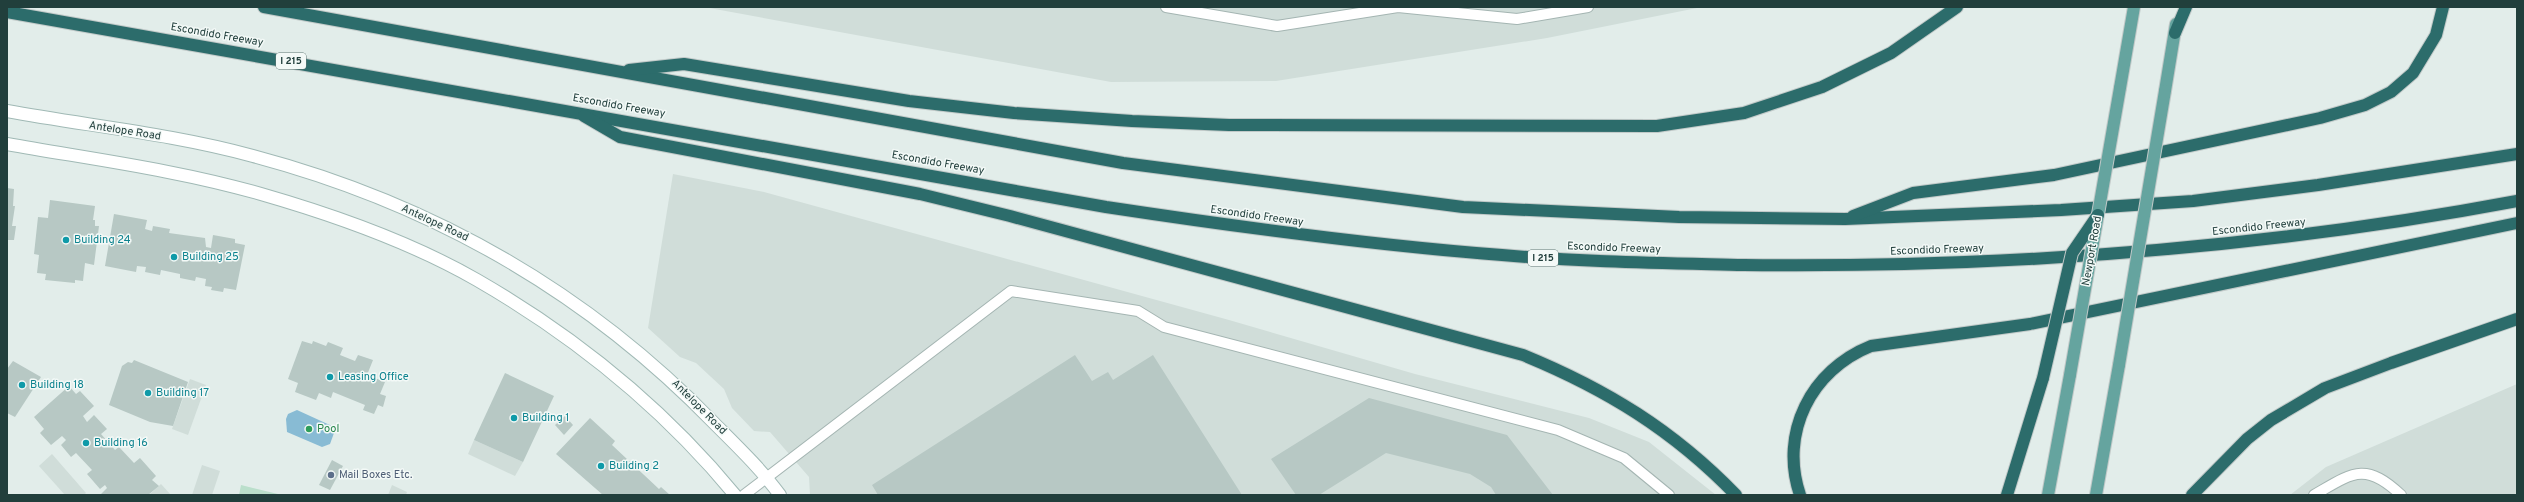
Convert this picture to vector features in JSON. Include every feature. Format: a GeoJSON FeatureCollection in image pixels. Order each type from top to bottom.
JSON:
{"type":"FeatureCollection","features":[{"type":"Feature","properties":{"kind":"highway"},"geometry":{"type":"LineString","coordinates":[[264,7],[615,72],[1124,163],[1463,207],[1679,217],[1845,219],[2060,210],[2193,201],[2318,185],[2517,154]]}},
{"type":"Feature","properties":{"kind":"highway"},"geometry":{"type":"LineString","coordinates":[[615,72],[684,64],[910,101],[1014,113],[1132,121],[1236,125],[1657,126],[1744,113],[1822,87],[1892,53],[1957,7]]}},
{"type":"Feature","properties":{"kind":"highway"},"geometry":{"type":"LineString","coordinates":[[2175,33],[2186,7]]}},
{"type":"Feature","properties":{"kind":"highway"},"geometry":{"type":"LineString","coordinates":[[1845,219],[1913,193],[2054,175],[2320,118],[2365,105],[2391,92],[2413,73],[2436,35],[2443,7]]}},
{"type":"Feature","properties":{"kind":"highway","name":"Escondido Freeway"},"geometry":{"type":"LineString","coordinates":[[7,12],[576,111],[1106,207],[1208,222],[1404,247],[1628,263],[1829,266],[2050,260],[2242,244],[2368,227],[2517,201]]}},
{"type":"Feature","properties":{"kind":"highway"},"geometry":{"type":"LineString","coordinates":[[576,111],[620,137],[920,194],[1010,216],[1523,355],[1566,372],[1636,411],[1686,448],[1736,495]]}},
{"type":"Feature","properties":{"kind":"highway"},"geometry":{"type":"LineString","coordinates":[[2007,495],[2043,378],[2072,253],[2098,215]]}},
{"type":"Feature","properties":{"kind":"highway"},"geometry":{"type":"LineString","coordinates":[[1800,495],[1794,469],[1794,446],[1800,416],[1805,403],[1817,384],[1832,370],[1849,357],[1871,346],[2030,324],[2517,223]]}},
{"type":"Feature","properties":{"kind":"highway"},"geometry":{"type":"LineString","coordinates":[[2192,495],[2247,439],[2271,420],[2325,388],[2391,363],[2517,319]]}},
{"type":"Feature","properties":{"kind":"main road","name":"Newport Road"},"geometry":{"type":"LineString","coordinates":[[2048,495],[2134,7]]}},
{"type":"Feature","properties":{"kind":"main road"},"geometry":{"type":"LineString","coordinates":[[2096,495],[2180,7]]}},
{"type":"Feature","properties":{"kind":"main road","name":"Antelope Road"},"geometry":{"type":"LineString","coordinates":[[7,112],[184,141],[251,155],[317,174],[433,221],[481,245],[526,271],[618,334],[682,389],[766,476],[780,495]]}},
{"type":"Feature","properties":{"kind":"main road"},"geometry":{"type":"LineString","coordinates":[[7,144],[177,175],[260,193],[352,224],[419,252],[476,279],[516,305],[626,385],[668,424],[735,495]]}},
{"type":"Feature","properties":{"kind":"lane"},"geometry":{"type":"LineString","coordinates":[[1166,7],[1277,26],[1398,7],[1517,19],[1588,7]]}},
{"type":"Feature","properties":{"kind":"lane"},"geometry":{"type":"LineString","coordinates":[[744,495],[766,476],[1011,291],[1138,311],[1164,327],[1558,430],[1624,458],[1669,495]]}},
{"type":"Feature","properties":{"kind":"lane"},"geometry":{"type":"LineString","coordinates":[[2314,495],[2344,478],[2364,472],[2385,480],[2401,495]]}},
{"type":"Feature","properties":{"kind":"shaded area"},"geometry":{"type":"Polygon","coordinates":[[[704,7],[1702,7],[1547,38],[1276,81],[1111,82],[704,7]]]}},
{"type":"Feature","properties":{"kind":"shaded area"},"geometry":{"type":"Polygon","coordinates":[[[673,174],[764,192],[1229,320],[1415,374],[1589,418],[1649,442],[1716,495],[810,495],[809,477],[770,432],[754,431],[732,408],[724,389],[696,363],[680,357],[648,328],[673,174]]]}},
{"type":"Feature","properties":{"kind":"shaded area"},"geometry":{"type":"Polygon","coordinates":[[[190,379],[206,385],[188,435],[172,429],[190,379]]]}},
{"type":"Feature","properties":{"kind":"shaded area"},"geometry":{"type":"Polygon","coordinates":[[[2517,384],[2517,495],[2290,495],[2326,467],[2517,384]]]}},
{"type":"Feature","properties":{"kind":"shaded area"},"geometry":{"type":"Polygon","coordinates":[[[474,440],[523,462],[515,476],[468,454],[474,440]]]}},
{"type":"Feature","properties":{"kind":"shaded area"},"geometry":{"type":"Polygon","coordinates":[[[52,454],[86,493],[84,495],[65,495],[39,466],[52,454]]]}},
{"type":"Feature","properties":{"kind":"shaded area"},"geometry":{"type":"Polygon","coordinates":[[[202,465],[220,471],[212,495],[192,495],[202,465]]]}},
{"type":"Feature","properties":{"kind":"shaded area"},"geometry":{"type":"Polygon","coordinates":[[[161,484],[171,495],[149,495],[161,484]]]}},
{"type":"Feature","properties":{"kind":"shaded area"},"geometry":{"type":"Polygon","coordinates":[[[392,485],[407,492],[406,495],[388,495],[392,485]]]}},
{"type":"Feature","properties":{"kind":"green space"},"geometry":{"type":"Polygon","coordinates":[[[241,485],[282,495],[239,495],[241,485]]]}},
{"type":"Feature","properties":{"kind":"water","name":"Pool"},"geometry":{"type":"Polygon","coordinates":[[[297,410],[332,426],[334,433],[330,444],[322,447],[287,432],[286,419],[288,414],[297,410]]]}},
{"type":"Feature","properties":{"kind":"building"},"geometry":{"type":"Polygon","coordinates":[[[7,188],[14,189],[13,206],[15,206],[12,226],[16,226],[14,240],[7,240],[7,188]]]}},
{"type":"Feature","properties":{"kind":"building","name":"Building 24"},"geometry":{"type":"Polygon","coordinates":[[[50,200],[95,206],[93,220],[95,220],[95,226],[99,226],[94,265],[85,263],[83,281],[75,280],[75,283],[45,280],[46,274],[37,273],[39,255],[34,254],[38,217],[48,218],[50,200]]]}},
{"type":"Feature","properties":{"kind":"building","name":"Building 25"},"geometry":{"type":"Polygon","coordinates":[[[114,214],[147,220],[145,229],[152,231],[153,226],[170,229],[169,233],[205,238],[206,247],[211,248],[213,235],[235,239],[235,243],[245,245],[236,290],[224,288],[223,292],[211,290],[212,287],[205,286],[206,279],[196,277],[195,281],[180,278],[180,274],[161,270],[160,275],[145,272],[146,267],[137,266],[136,272],[105,266],[114,214]]]}},
{"type":"Feature","properties":{"kind":"building","name":"Leasing Office"},"geometry":{"type":"Polygon","coordinates":[[[302,341],[312,344],[313,341],[326,346],[328,342],[343,348],[340,355],[355,361],[358,355],[373,360],[367,375],[385,382],[380,394],[386,396],[383,407],[378,405],[374,414],[363,410],[365,405],[333,392],[331,398],[319,393],[316,400],[295,392],[298,383],[288,379],[302,341]]]}},
{"type":"Feature","properties":{"kind":"building"},"geometry":{"type":"Polygon","coordinates":[[[1075,355],[1092,381],[1108,372],[1113,380],[1153,355],[1242,495],[878,495],[872,485],[1075,355]]]}},
{"type":"Feature","properties":{"kind":"building","name":"Building 17"},"geometry":{"type":"Polygon","coordinates":[[[134,360],[188,382],[173,426],[150,422],[109,405],[122,366],[128,362],[132,363],[134,360]]]}},
{"type":"Feature","properties":{"kind":"building","name":"Building 18"},"geometry":{"type":"Polygon","coordinates":[[[13,361],[41,377],[15,417],[7,413],[7,369],[13,361]]]}},
{"type":"Feature","properties":{"kind":"building","name":"Building 1"},"geometry":{"type":"Polygon","coordinates":[[[505,373],[554,396],[523,462],[474,440],[505,373]]]}},
{"type":"Feature","properties":{"kind":"building","name":"Building 16"},"geometry":{"type":"Polygon","coordinates":[[[69,386],[76,394],[80,391],[94,406],[83,416],[87,422],[94,415],[107,429],[101,434],[115,450],[119,447],[134,463],[140,458],[156,476],[152,480],[159,486],[148,495],[100,495],[107,488],[105,485],[100,489],[87,474],[92,470],[76,453],[71,457],[61,445],[66,440],[62,436],[51,445],[40,433],[44,429],[34,417],[69,386]]]}},
{"type":"Feature","properties":{"kind":"building"},"geometry":{"type":"Polygon","coordinates":[[[1369,398],[1507,435],[1553,495],[1496,495],[1491,487],[1470,474],[1386,453],[1319,495],[1296,495],[1271,459],[1369,398]]]}},
{"type":"Feature","properties":{"kind":"building"},"geometry":{"type":"Polygon","coordinates":[[[565,416],[573,425],[564,435],[555,425],[565,416]]]}},
{"type":"Feature","properties":{"kind":"building","name":"Building 2"},"geometry":{"type":"Polygon","coordinates":[[[590,418],[615,441],[612,445],[659,489],[661,487],[670,495],[603,495],[556,454],[590,418]]]}},
{"type":"Feature","properties":{"kind":"building","name":"Mail Boxes Etc."},"geometry":{"type":"Polygon","coordinates":[[[332,460],[343,466],[330,490],[319,485],[332,460]]]}},
{"type":"Feature","properties":{"kind":"place","name":"Building 24"},"geometry":{"type":"Point","coordinates":[66,240]}},
{"type":"Feature","properties":{"kind":"place","name":"Building 25"},"geometry":{"type":"Point","coordinates":[174,257]}},
{"type":"Feature","properties":{"kind":"place","name":"Leasing Office"},"geometry":{"type":"Point","coordinates":[330,377]}},
{"type":"Feature","properties":{"kind":"place","name":"Building 18"},"geometry":{"type":"Point","coordinates":[22,385]}},
{"type":"Feature","properties":{"kind":"place","name":"Building 17"},"geometry":{"type":"Point","coordinates":[148,393]}},
{"type":"Feature","properties":{"kind":"place","name":"Building 1"},"geometry":{"type":"Point","coordinates":[514,418]}},
{"type":"Feature","properties":{"kind":"place","name":"Pool"},"geometry":{"type":"Point","coordinates":[309,429]}},
{"type":"Feature","properties":{"kind":"place","name":"Building 16"},"geometry":{"type":"Point","coordinates":[86,443]}},
{"type":"Feature","properties":{"kind":"place","name":"Building 2"},"geometry":{"type":"Point","coordinates":[601,466]}},
{"type":"Feature","properties":{"kind":"place","name":"Mail Boxes Etc."},"geometry":{"type":"Point","coordinates":[331,475]}}]}
